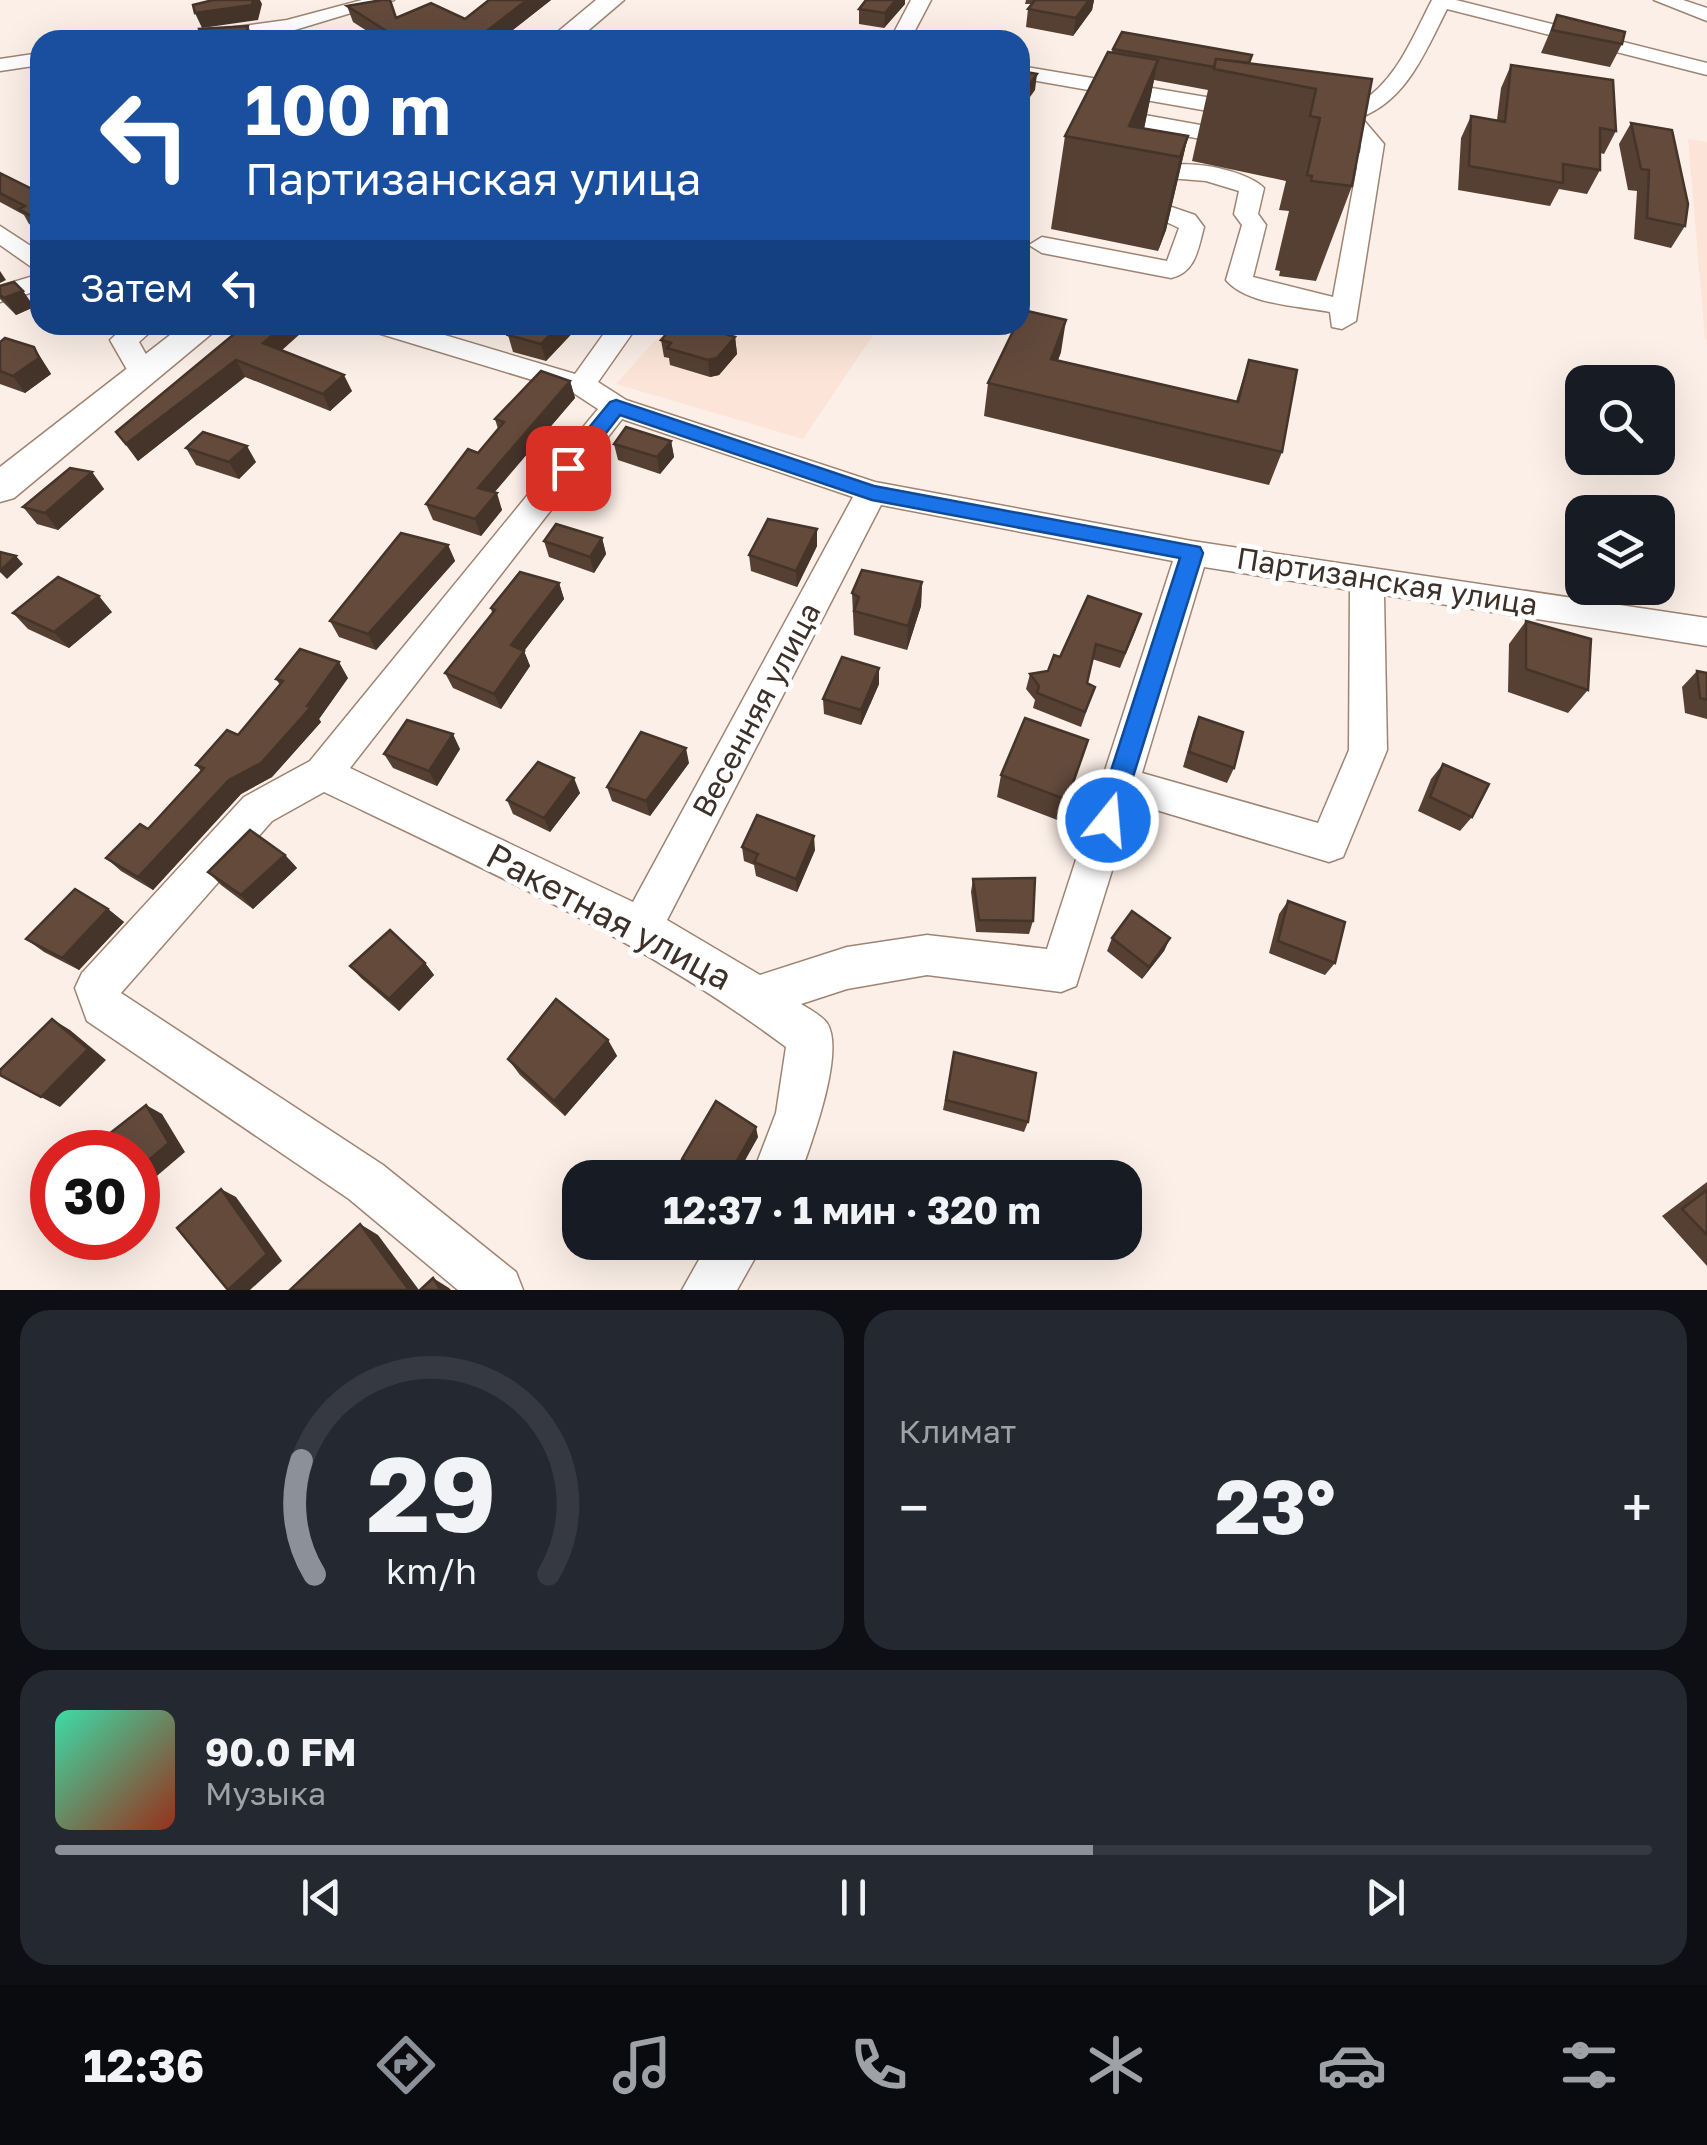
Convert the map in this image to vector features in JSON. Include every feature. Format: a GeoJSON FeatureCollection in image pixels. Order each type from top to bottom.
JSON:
{"type":"FeatureCollection","features":[{"type":"Feature","properties":{"kind":"main road"},"geometry":{"type":"LineString","coordinates":[[574,30],[612,0]]}},
{"type":"Feature","properties":{"kind":"main road"},"geometry":{"type":"LineString","coordinates":[[0,488],[192,335]]}},
{"type":"Feature","properties":{"kind":"street"},"geometry":{"type":"LineString","coordinates":[[259,30],[384,0]]}},
{"type":"Feature","properties":{"kind":"street"},"geometry":{"type":"LineString","coordinates":[[905,30],[920,0]]}},
{"type":"Feature","properties":{"kind":"street"},"geometry":{"type":"LineString","coordinates":[[1664,0],[1707,16]]}},
{"type":"Feature","properties":{"kind":"street"},"geometry":{"type":"LineString","coordinates":[[1030,74],[1286,116],[1346,116],[1380,104],[1442,1],[1707,68]]}},
{"type":"Feature","properties":{"kind":"street"},"geometry":{"type":"LineString","coordinates":[[0,65],[30,61]]}},
{"type":"Feature","properties":{"kind":"street"},"geometry":{"type":"LineString","coordinates":[[1088,112],[1370,162]]}},
{"type":"Feature","properties":{"kind":"street"},"geometry":{"type":"LineString","coordinates":[[1042,245],[1171,270],[1180,264],[1192,227],[1186,220],[1147,207],[1159,174],[1174,170],[1238,182],[1252,188],[1246,214],[1254,225],[1239,280],[1253,288],[1343,314],[1373,144],[1346,116]]}},
{"type":"Feature","properties":{"kind":"street"},"geometry":{"type":"LineString","coordinates":[[0,233],[30,257]]}},
{"type":"Feature","properties":{"kind":"street"},"geometry":{"type":"LineString","coordinates":[[0,294],[30,285]]}},
{"type":"Feature","properties":{"kind":"street"},"geometry":{"type":"LineString","coordinates":[[131,335],[124,340],[143,374]]}},
{"type":"Feature","properties":{"kind":"street","name":"Партизанская улица"},"geometry":{"type":"LineString","coordinates":[[414,335],[582,384],[616,406],[872,492],[1192,553],[1707,632]]}},
{"type":"Feature","properties":{"kind":"street"},"geometry":{"type":"LineString","coordinates":[[582,384],[617,335]]}},
{"type":"Feature","properties":{"kind":"street"},"geometry":{"type":"LineString","coordinates":[[498,1290],[366,1182],[102,1006],[96,988],[258,808],[324,774],[616,406]]}},
{"type":"Feature","properties":{"kind":"street","name":"Весенняя улица"},"geometry":{"type":"LineString","coordinates":[[642,927],[872,492]]}},
{"type":"Feature","properties":{"kind":"street"},"geometry":{"type":"LineString","coordinates":[[758,997],[847,968],[926,955],[1060,971],[1192,553]]}},
{"type":"Feature","properties":{"kind":"street"},"geometry":{"type":"LineString","coordinates":[[1120,782],[1330,844],[1368,750],[1366,580]]}},
{"type":"Feature","properties":{"kind":"street","name":"Ракетная улица"},"geometry":{"type":"LineString","coordinates":[[324,774],[642,927],[758,997],[810,1037],[799,1113],[782,1160]]}},
{"type":"Feature","properties":{"kind":"street"},"geometry":{"type":"LineString","coordinates":[[707,1290],[727,1260]]}},
{"type":"Feature","properties":{"kind":"shaded area"},"geometry":{"type":"Polygon","coordinates":[[[1688,139],[1707,142],[1707,340],[1705,339],[1688,139]]]}},
{"type":"Feature","properties":{"kind":"shaded area"},"geometry":{"type":"Polygon","coordinates":[[[660,335],[873,335],[803,439],[616,384],[660,335]]]}},
{"type":"Feature","properties":{"kind":"building"},"geometry":{"type":"Polygon","coordinates":[[[213,0],[253,0],[252,5],[195,13],[193,5],[213,0]]]}},
{"type":"Feature","properties":{"kind":"building"},"geometry":{"type":"Polygon","coordinates":[[[390,0],[396,18],[431,3],[465,19],[489,0],[527,0],[488,30],[385,30],[347,6],[390,0]]]}},
{"type":"Feature","properties":{"kind":"building"},"geometry":{"type":"Polygon","coordinates":[[[866,0],[896,0],[885,13],[859,9],[866,0]]]}},
{"type":"Feature","properties":{"kind":"building"},"geometry":{"type":"Polygon","coordinates":[[[1035,0],[1089,0],[1076,18],[1028,9],[1035,0]]]}},
{"type":"Feature","properties":{"kind":"building"},"geometry":{"type":"Polygon","coordinates":[[[1557,15],[1625,32],[1622,44],[1552,30],[1557,15]]]}},
{"type":"Feature","properties":{"kind":"building"},"geometry":{"type":"Polygon","coordinates":[[[248,26],[247,30],[199,29],[248,26]]]}},
{"type":"Feature","properties":{"kind":"building"},"geometry":{"type":"Polygon","coordinates":[[[1122,32],[1252,55],[1249,63],[1216,59],[1214,67],[1113,49],[1122,32]]]}},
{"type":"Feature","properties":{"kind":"building"},"geometry":{"type":"Polygon","coordinates":[[[1108,52],[1158,60],[1129,126],[1188,136],[1180,157],[1065,136],[1108,52]]]}},
{"type":"Feature","properties":{"kind":"building"},"geometry":{"type":"Polygon","coordinates":[[[1216,59],[1372,79],[1352,186],[1311,181],[1312,176],[1307,175],[1320,118],[1310,116],[1316,89],[1214,69],[1216,59]]]}},
{"type":"Feature","properties":{"kind":"building"},"geometry":{"type":"Polygon","coordinates":[[[1511,65],[1613,80],[1616,131],[1600,128],[1600,170],[1563,164],[1563,183],[1469,166],[1471,116],[1505,122],[1511,65]]]}},
{"type":"Feature","properties":{"kind":"building"},"geometry":{"type":"Polygon","coordinates":[[[1631,123],[1672,130],[1688,204],[1685,226],[1647,218],[1649,170],[1641,169],[1631,123]]]}},
{"type":"Feature","properties":{"kind":"building"},"geometry":{"type":"Polygon","coordinates":[[[0,173],[30,188],[30,215],[19,209],[25,206],[0,193],[0,173]]]}},
{"type":"Feature","properties":{"kind":"building"},"geometry":{"type":"Polygon","coordinates":[[[14,282],[23,291],[4,298],[0,295],[0,286],[14,282]]]}},
{"type":"Feature","properties":{"kind":"building"},"geometry":{"type":"Polygon","coordinates":[[[1030,312],[1066,320],[1051,359],[1238,402],[1249,360],[1297,370],[1282,452],[988,383],[1011,335],[1030,335],[1030,312]]]}},
{"type":"Feature","properties":{"kind":"building"},"geometry":{"type":"Polygon","coordinates":[[[233,335],[272,335],[263,343],[344,375],[323,394],[236,360],[126,444],[116,432],[233,335]]]}},
{"type":"Feature","properties":{"kind":"building"},"geometry":{"type":"Polygon","coordinates":[[[508,335],[550,335],[541,344],[508,335]]]}},
{"type":"Feature","properties":{"kind":"building"},"geometry":{"type":"Polygon","coordinates":[[[665,335],[735,337],[717,358],[708,360],[667,348],[671,343],[661,340],[665,335]]]}},
{"type":"Feature","properties":{"kind":"building"},"geometry":{"type":"Polygon","coordinates":[[[5,338],[34,347],[39,358],[13,376],[0,371],[0,342],[5,338]]]}},
{"type":"Feature","properties":{"kind":"building"},"geometry":{"type":"Polygon","coordinates":[[[541,371],[570,381],[478,488],[497,493],[475,519],[426,504],[468,449],[478,453],[504,422],[495,419],[541,371]]]}},
{"type":"Feature","properties":{"kind":"building"},"geometry":{"type":"Polygon","coordinates":[[[626,427],[671,441],[657,457],[614,444],[626,427]]]}},
{"type":"Feature","properties":{"kind":"building"},"geometry":{"type":"Polygon","coordinates":[[[203,432],[247,446],[229,462],[186,448],[203,432]]]}},
{"type":"Feature","properties":{"kind":"building"},"geometry":{"type":"Polygon","coordinates":[[[70,468],[92,472],[45,513],[23,507],[70,468]]]}},
{"type":"Feature","properties":{"kind":"building"},"geometry":{"type":"Polygon","coordinates":[[[768,519],[817,529],[796,571],[749,555],[768,519]]]}},
{"type":"Feature","properties":{"kind":"building"},"geometry":{"type":"Polygon","coordinates":[[[556,524],[602,538],[590,557],[544,541],[556,524]]]}},
{"type":"Feature","properties":{"kind":"building"},"geometry":{"type":"Polygon","coordinates":[[[401,533],[448,545],[368,634],[330,621],[401,533]]]}},
{"type":"Feature","properties":{"kind":"building"},"geometry":{"type":"Polygon","coordinates":[[[0,552],[16,556],[0,571],[0,552]]]}},
{"type":"Feature","properties":{"kind":"building"},"geometry":{"type":"Polygon","coordinates":[[[862,570],[922,582],[908,626],[854,611],[859,597],[852,593],[862,570]]]}},
{"type":"Feature","properties":{"kind":"building"},"geometry":{"type":"Polygon","coordinates":[[[520,572],[559,583],[511,645],[524,651],[494,694],[445,673],[495,610],[491,608],[520,572]]]}},
{"type":"Feature","properties":{"kind":"building"},"geometry":{"type":"Polygon","coordinates":[[[58,577],[99,596],[54,632],[13,613],[58,577]]]}},
{"type":"Feature","properties":{"kind":"building"},"geometry":{"type":"Polygon","coordinates":[[[1088,596],[1141,614],[1125,653],[1096,644],[1087,683],[1095,687],[1085,712],[1037,693],[1039,686],[1030,674],[1048,671],[1054,655],[1060,657],[1088,596]]]}},
{"type":"Feature","properties":{"kind":"building"},"geometry":{"type":"Polygon","coordinates":[[[1526,621],[1591,639],[1588,690],[1526,669],[1526,621]]]}},
{"type":"Feature","properties":{"kind":"building"},"geometry":{"type":"Polygon","coordinates":[[[300,649],[339,662],[307,706],[311,707],[261,763],[229,780],[138,877],[106,858],[140,824],[148,829],[204,768],[196,765],[227,730],[238,735],[283,681],[276,679],[300,649]]]}},
{"type":"Feature","properties":{"kind":"building"},"geometry":{"type":"Polygon","coordinates":[[[842,657],[879,668],[861,710],[823,699],[842,657]]]}},
{"type":"Feature","properties":{"kind":"building"},"geometry":{"type":"Polygon","coordinates":[[[1697,671],[1707,673],[1707,700],[1700,698],[1697,671]]]}},
{"type":"Feature","properties":{"kind":"building"},"geometry":{"type":"Polygon","coordinates":[[[1199,717],[1243,732],[1234,768],[1189,752],[1199,717]]]}},
{"type":"Feature","properties":{"kind":"building"},"geometry":{"type":"Polygon","coordinates":[[[1025,718],[1088,740],[1067,800],[1001,775],[1025,718]]]}},
{"type":"Feature","properties":{"kind":"building"},"geometry":{"type":"Polygon","coordinates":[[[407,720],[453,734],[429,771],[384,754],[407,720]]]}},
{"type":"Feature","properties":{"kind":"building"},"geometry":{"type":"Polygon","coordinates":[[[641,732],[686,748],[646,801],[607,787],[641,732]]]}},
{"type":"Feature","properties":{"kind":"building"},"geometry":{"type":"Polygon","coordinates":[[[538,762],[574,778],[544,818],[507,800],[538,762]]]}},
{"type":"Feature","properties":{"kind":"building"},"geometry":{"type":"Polygon","coordinates":[[[1443,764],[1489,784],[1472,817],[1430,797],[1443,764]]]}},
{"type":"Feature","properties":{"kind":"building"},"geometry":{"type":"Polygon","coordinates":[[[757,815],[814,836],[796,879],[754,862],[758,854],[742,847],[757,815]]]}},
{"type":"Feature","properties":{"kind":"building"},"geometry":{"type":"Polygon","coordinates":[[[250,830],[285,855],[241,895],[208,872],[250,830]]]}},
{"type":"Feature","properties":{"kind":"building"},"geometry":{"type":"Polygon","coordinates":[[[1035,878],[1033,921],[979,920],[973,879],[1035,878]]]}},
{"type":"Feature","properties":{"kind":"building"},"geometry":{"type":"Polygon","coordinates":[[[75,889],[108,909],[62,958],[26,939],[75,889]]]}},
{"type":"Feature","properties":{"kind":"building"},"geometry":{"type":"Polygon","coordinates":[[[1288,901],[1345,922],[1335,963],[1278,941],[1288,901]]]}},
{"type":"Feature","properties":{"kind":"building"},"geometry":{"type":"Polygon","coordinates":[[[1132,911],[1170,938],[1149,967],[1112,938],[1132,911]]]}},
{"type":"Feature","properties":{"kind":"building"},"geometry":{"type":"Polygon","coordinates":[[[390,930],[425,963],[389,999],[350,966],[390,930]]]}},
{"type":"Feature","properties":{"kind":"building"},"geometry":{"type":"Polygon","coordinates":[[[556,999],[608,1040],[554,1101],[508,1059],[556,999]]]}},
{"type":"Feature","properties":{"kind":"building"},"geometry":{"type":"Polygon","coordinates":[[[52,1019],[88,1049],[41,1097],[0,1075],[0,1070],[52,1019]]]}},
{"type":"Feature","properties":{"kind":"building"},"geometry":{"type":"Polygon","coordinates":[[[954,1052],[1036,1073],[1028,1122],[946,1100],[954,1052]]]}},
{"type":"Feature","properties":{"kind":"building"},"geometry":{"type":"Polygon","coordinates":[[[716,1101],[756,1127],[737,1160],[682,1159],[716,1101]]]}},
{"type":"Feature","properties":{"kind":"building"},"geometry":{"type":"Polygon","coordinates":[[[146,1105],[169,1143],[160,1151],[160,1130],[114,1130],[146,1105]]]}},
{"type":"Feature","properties":{"kind":"building"},"geometry":{"type":"Polygon","coordinates":[[[221,1189],[267,1254],[228,1290],[177,1228],[221,1189]]]}},
{"type":"Feature","properties":{"kind":"building"},"geometry":{"type":"Polygon","coordinates":[[[1707,1190],[1707,1235],[1682,1209],[1707,1190]]]}},
{"type":"Feature","properties":{"kind":"building"},"geometry":{"type":"Polygon","coordinates":[[[360,1224],[409,1290],[290,1290],[360,1224]]]}},
{"type":"Feature","properties":{"kind":"building"},"geometry":{"type":"Polygon","coordinates":[[[433,1278],[441,1290],[420,1290],[433,1278]]]}},
{"type":"Feature","properties":{"kind":"route"},"geometry":{"type":"LineString","coordinates":[[568,468],[616,406],[872,492],[1192,553],[1108,820]]}}]}
